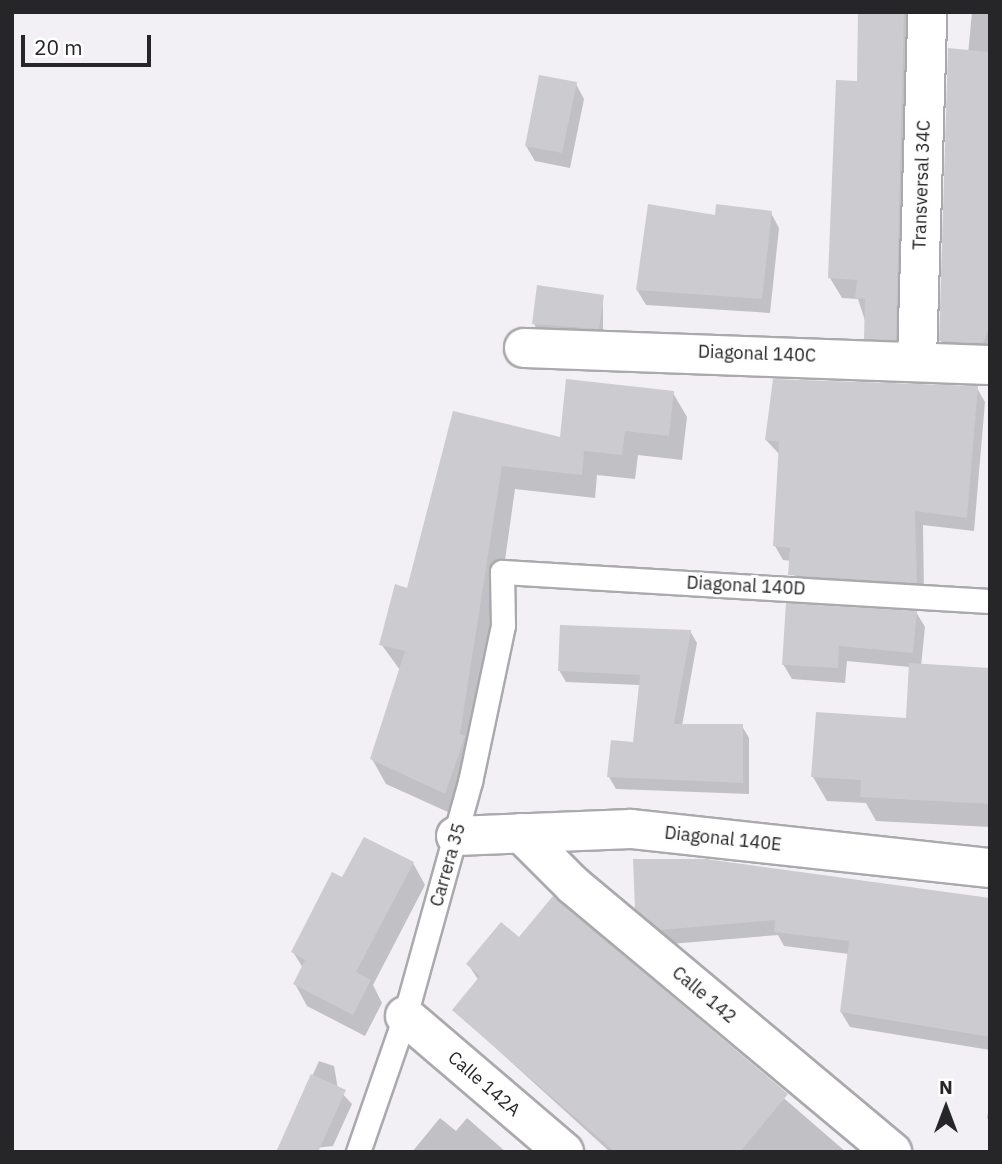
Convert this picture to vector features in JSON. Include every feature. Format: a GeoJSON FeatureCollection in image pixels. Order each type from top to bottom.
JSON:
{"type":"FeatureCollection","features":[{"type":"Feature","properties":{"kind":"street","name":"Transversal 34C"},"geometry":{"type":"LineString","coordinates":[[917,359],[927,12]]}},
{"type":"Feature","properties":{"kind":"street","name":"Diagonal 140C"},"geometry":{"type":"LineString","coordinates":[[524,348],[917,359],[990,365]]}},
{"type":"Feature","properties":{"kind":"street","name":"Diagonal 140E"},"geometry":{"type":"LineString","coordinates":[[456,836],[631,829],[990,869]]}},
{"type":"Feature","properties":{"kind":"street","name":"Calle 142"},"geometry":{"type":"LineString","coordinates":[[522,833],[572,885],[892,1152]]}},
{"type":"Feature","properties":{"kind":"street","name":"Calle 142A"},"geometry":{"type":"LineString","coordinates":[[405,1016],[564,1152]]}},
{"type":"Feature","properties":{"kind":"lane","name":"Diagonal 140D"},"geometry":{"type":"LineString","coordinates":[[502,572],[990,601]]}},
{"type":"Feature","properties":{"kind":"lane","name":"Carrera 35"},"geometry":{"type":"LineString","coordinates":[[358,1152],[405,1016],[456,836],[503,625],[502,572]]}},
{"type":"Feature","properties":{"kind":"building"},"geometry":{"type":"Polygon","coordinates":[[[858,12],[904,12],[896,340],[864,339],[865,299],[855,298],[857,280],[828,278],[836,80],[857,81],[858,12]]]}},
{"type":"Feature","properties":{"kind":"building"},"geometry":{"type":"Polygon","coordinates":[[[948,48],[990,52],[990,326],[983,343],[939,341],[948,48]]]}},
{"type":"Feature","properties":{"kind":"building"},"geometry":{"type":"Polygon","coordinates":[[[539,75],[577,82],[562,153],[525,146],[539,75]]]}},
{"type":"Feature","properties":{"kind":"building"},"geometry":{"type":"Polygon","coordinates":[[[648,204],[715,215],[716,204],[772,211],[762,299],[636,290],[648,204]]]}},
{"type":"Feature","properties":{"kind":"building"},"geometry":{"type":"Polygon","coordinates":[[[537,285],[604,295],[599,329],[532,324],[537,285]]]}},
{"type":"Feature","properties":{"kind":"building"},"geometry":{"type":"Polygon","coordinates":[[[566,379],[674,391],[669,436],[625,431],[622,455],[584,451],[582,475],[502,466],[460,734],[465,736],[445,794],[370,759],[405,651],[379,645],[395,584],[407,588],[453,411],[560,437],[566,379]]]}},
{"type":"Feature","properties":{"kind":"building"},"geometry":{"type":"Polygon","coordinates":[[[773,379],[978,386],[967,518],[915,511],[917,583],[788,575],[790,548],[773,546],[779,442],[765,440],[773,379]]]}},
{"type":"Feature","properties":{"kind":"building"},"geometry":{"type":"Polygon","coordinates":[[[786,603],[917,611],[913,653],[839,646],[838,668],[782,665],[786,603]]]}},
{"type":"Feature","properties":{"kind":"building"},"geometry":{"type":"Polygon","coordinates":[[[560,625],[691,630],[674,724],[743,724],[743,783],[607,777],[611,740],[633,742],[640,675],[558,671],[560,625]]]}},
{"type":"Feature","properties":{"kind":"building"},"geometry":{"type":"Polygon","coordinates":[[[909,663],[990,668],[990,804],[860,797],[861,780],[811,777],[816,712],[906,718],[909,663]]]}},
{"type":"Feature","properties":{"kind":"building"},"geometry":{"type":"Polygon","coordinates":[[[364,837],[414,862],[356,972],[371,980],[353,1015],[293,984],[305,960],[291,952],[332,872],[342,877],[364,837]]]}},
{"type":"Feature","properties":{"kind":"building"},"geometry":{"type":"Polygon","coordinates":[[[633,859],[706,859],[990,898],[990,1037],[840,1012],[849,941],[774,932],[775,920],[660,930],[635,909],[633,859]]]}},
{"type":"Feature","properties":{"kind":"building"},"geometry":{"type":"Polygon","coordinates":[[[553,896],[788,1094],[740,1152],[615,1152],[452,1010],[480,976],[466,964],[501,922],[519,937],[553,896]]]}},
{"type":"Feature","properties":{"kind":"building"},"geometry":{"type":"Polygon","coordinates":[[[311,1074],[346,1090],[318,1152],[276,1152],[311,1074]]]}}]}
